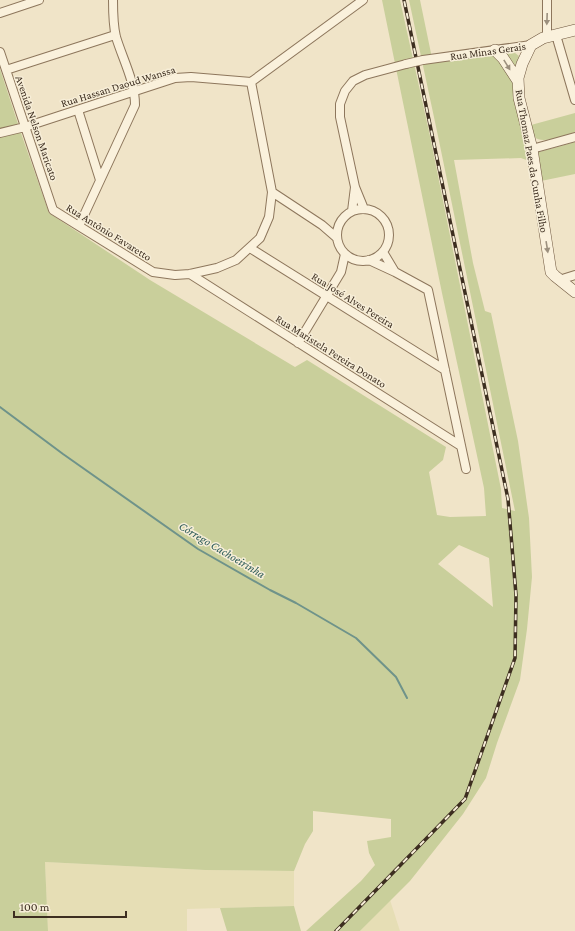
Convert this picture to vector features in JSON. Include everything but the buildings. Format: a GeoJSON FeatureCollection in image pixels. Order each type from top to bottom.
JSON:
{"type":"FeatureCollection","features":[{"type":"Feature","properties":{"kind":"street"},"geometry":{"type":"LineString","coordinates":[[0,13],[39,0]]}},
{"type":"Feature","properties":{"kind":"street"},"geometry":{"type":"LineString","coordinates":[[79,226],[135,105],[135,92],[116,35],[113,0]]}},
{"type":"Feature","properties":{"kind":"street"},"geometry":{"type":"LineString","coordinates":[[190,274],[217,268],[236,260],[260,238],[269,217],[272,192],[251,82],[363,0]]}},
{"type":"Feature","properties":{"kind":"street"},"geometry":{"type":"LineString","coordinates":[[547,0],[551,36],[575,100]]}},
{"type":"Feature","properties":{"kind":"street","name":"Rua Minas Gerais"},"geometry":{"type":"LineString","coordinates":[[364,209],[356,187],[340,117],[340,104],[345,92],[353,81],[365,75],[423,60],[531,45],[551,36],[575,30]]}},
{"type":"Feature","properties":{"kind":"street"},"geometry":{"type":"LineString","coordinates":[[6,70],[116,35]]}},
{"type":"Feature","properties":{"kind":"street","name":"Rua Thomaz Paes da Cunha Filho"},"geometry":{"type":"LineString","coordinates":[[531,45],[522,64],[518,81],[519,98],[532,149],[551,270],[553,275],[575,292]]}},
{"type":"Feature","properties":{"kind":"street"},"geometry":{"type":"LineString","coordinates":[[495,50],[503,58],[518,81]]}},
{"type":"Feature","properties":{"kind":"street","name":"Avenida Nelson Maricato"},"geometry":{"type":"LineString","coordinates":[[0,52],[53,210]]}},
{"type":"Feature","properties":{"kind":"street","name":"Rua Hassan Daoud Wanssa"},"geometry":{"type":"LineString","coordinates":[[0,133],[25,127],[175,78],[191,77],[251,82]]}},
{"type":"Feature","properties":{"kind":"street"},"geometry":{"type":"LineString","coordinates":[[78,110],[100,180]]}},
{"type":"Feature","properties":{"kind":"street"},"geometry":{"type":"LineString","coordinates":[[532,149],[575,137]]}},
{"type":"Feature","properties":{"kind":"street"},"geometry":{"type":"LineString","coordinates":[[352,211],[356,187]]}},
{"type":"Feature","properties":{"kind":"street"},"geometry":{"type":"LineString","coordinates":[[272,192],[322,225],[337,238]]}},
{"type":"Feature","properties":{"kind":"street"},"geometry":{"type":"LineString","coordinates":[[364,209],[378,214],[387,225],[389,239],[383,252],[377,257],[369,260],[356,260],[345,254],[340,247],[337,238],[339,225],[352,211],[364,209]]}},
{"type":"Feature","properties":{"kind":"street","name":"Rua Antônio Favaretto"},"geometry":{"type":"LineString","coordinates":[[53,210],[153,272],[175,275],[190,274]]}},
{"type":"Feature","properties":{"kind":"street"},"geometry":{"type":"LineString","coordinates":[[322,225],[339,225]]}},
{"type":"Feature","properties":{"kind":"street","name":"Rua José Alves Pereira"},"geometry":{"type":"LineString","coordinates":[[250,248],[445,370]]}},
{"type":"Feature","properties":{"kind":"street"},"geometry":{"type":"LineString","coordinates":[[383,252],[395,272]]}},
{"type":"Feature","properties":{"kind":"street"},"geometry":{"type":"LineString","coordinates":[[341,272],[345,254]]}},
{"type":"Feature","properties":{"kind":"street"},"geometry":{"type":"LineString","coordinates":[[298,343],[325,296],[341,272],[356,260]]}},
{"type":"Feature","properties":{"kind":"street"},"geometry":{"type":"LineString","coordinates":[[369,260],[428,290],[466,470]]}},
{"type":"Feature","properties":{"kind":"street","name":"Rua Maristela Pereira Donato"},"geometry":{"type":"LineString","coordinates":[[190,274],[461,446]]}},
{"type":"Feature","properties":{"kind":"street"},"geometry":{"type":"LineString","coordinates":[[559,280],[575,275]]}},
{"type":"Feature","properties":{"kind":"shaded area"},"geometry":{"type":"Polygon","coordinates":[[[45,862],[205,870],[294,871],[294,906],[187,909],[187,931],[48,931],[45,862]]]}},
{"type":"Feature","properties":{"kind":"shaded area"},"geometry":{"type":"Polygon","coordinates":[[[390,900],[400,931],[360,931],[390,900]]]}},
{"type":"Feature","properties":{"kind":"green space"},"geometry":{"type":"Polygon","coordinates":[[[382,0],[400,0],[430,136],[501,489],[502,508],[515,511],[409,0],[420,0],[433,63],[515,53],[519,56],[514,81],[516,99],[529,161],[521,158],[454,160],[473,263],[485,311],[491,313],[518,441],[529,518],[532,577],[520,680],[486,778],[463,814],[410,881],[360,931],[306,931],[361,881],[375,865],[369,853],[367,841],[391,837],[391,819],[313,811],[313,831],[305,844],[294,871],[205,870],[45,862],[48,931],[0,931],[0,69],[49,213],[150,280],[295,367],[307,360],[446,447],[443,460],[429,472],[437,515],[450,517],[486,516],[484,488],[442,293],[382,0]],[[459,545],[438,564],[493,607],[489,558],[459,545]]]}},
{"type":"Feature","properties":{"kind":"green space"},"geometry":{"type":"Polygon","coordinates":[[[575,113],[575,132],[548,140],[538,139],[533,134],[531,125],[575,113]]]}},
{"type":"Feature","properties":{"kind":"green space"},"geometry":{"type":"Polygon","coordinates":[[[575,142],[575,174],[541,181],[538,153],[575,142]]]}},
{"type":"Feature","properties":{"kind":"green space"},"geometry":{"type":"Polygon","coordinates":[[[294,906],[301,931],[227,931],[220,908],[294,906]]]}},
{"type":"Feature","properties":{"kind":"waterway","name":"Córrego Cachoeirinha"},"geometry":{"type":"LineString","coordinates":[[0,407],[63,454],[198,549],[356,638],[396,677],[407,698]]}},
{"type":"Feature","properties":{"kind":"railway"},"geometry":{"type":"LineString","coordinates":[[336,931],[465,799],[515,658],[516,595],[508,499],[404,0]]}}]}
